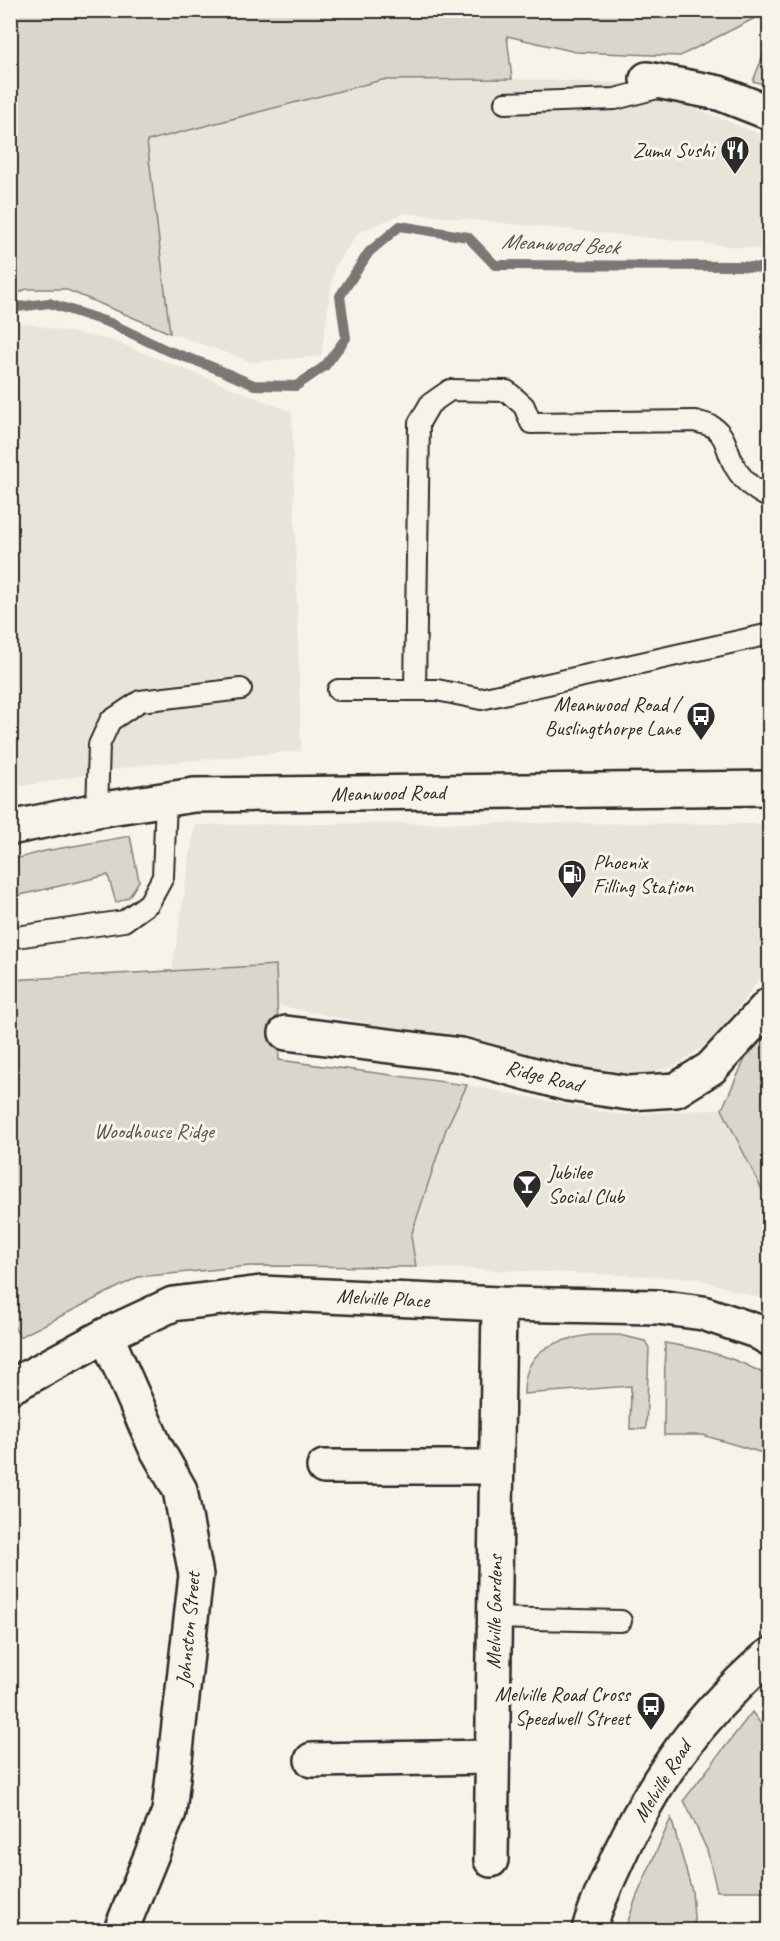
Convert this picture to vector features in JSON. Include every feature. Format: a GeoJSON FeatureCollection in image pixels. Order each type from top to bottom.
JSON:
{"type":"FeatureCollection","features":[{"type":"Feature","properties":{"kind":"street"},"geometry":{"type":"LineString","coordinates":[[660,81],[718,93],[770,112]]}},
{"type":"Feature","properties":{"kind":"street","name":"Meanwood Road"},"geometry":{"type":"LineString","coordinates":[[10,828],[97,810],[194,795],[770,788]]}},
{"type":"Feature","properties":{"kind":"street","name":"Ridge Road"},"geometry":{"type":"LineString","coordinates":[[286,1033],[461,1055],[568,1084],[629,1093],[676,1090],[711,1068],[770,1004]]}},
{"type":"Feature","properties":{"kind":"street","name":"Melville Place"},"geometry":{"type":"LineString","coordinates":[[10,1387],[106,1335],[173,1304],[261,1293],[499,1304],[657,1307],[703,1313],[756,1331],[770,1339]]}},
{"type":"Feature","properties":{"kind":"street","name":"Melville Gardens"},"geometry":{"type":"LineString","coordinates":[[491,1860],[499,1304]]}},
{"type":"Feature","properties":{"kind":"street","name":"Johnston Street"},"geometry":{"type":"LineString","coordinates":[[106,1335],[155,1446],[180,1490],[196,1575],[169,1812],[121,1930]]}},
{"type":"Feature","properties":{"kind":"street"},"geometry":{"type":"LineString","coordinates":[[324,1467],[496,1467]]}},
{"type":"Feature","properties":{"kind":"street","name":"Melville Road"},"geometry":{"type":"LineString","coordinates":[[589,1930],[593,1915],[624,1842],[681,1746],[722,1699],[770,1655]]}},
{"type":"Feature","properties":{"kind":"street"},"geometry":{"type":"LineString","coordinates":[[312,1760],[492,1757]]}},
{"type":"Feature","properties":{"kind":"lane"},"geometry":{"type":"LineString","coordinates":[[505,103],[615,99],[660,81]]}},
{"type":"Feature","properties":{"kind":"lane"},"geometry":{"type":"LineString","coordinates":[[415,690],[419,423],[430,404],[450,390],[507,391],[524,406],[531,423],[695,421],[714,428],[726,441],[733,462],[743,480],[758,493],[770,498]]}},
{"type":"Feature","properties":{"kind":"lane"},"geometry":{"type":"LineString","coordinates":[[338,690],[437,690],[481,699],[770,634]]}},
{"type":"Feature","properties":{"kind":"lane"},"geometry":{"type":"LineString","coordinates":[[97,810],[99,745],[110,721],[140,701],[241,689]]}},
{"type":"Feature","properties":{"kind":"lane"},"geometry":{"type":"LineString","coordinates":[[10,938],[124,921],[149,903],[163,877],[166,799]]}},
{"type":"Feature","properties":{"kind":"lane"},"geometry":{"type":"LineString","coordinates":[[494,1618],[621,1622]]}},
{"type":"Feature","properties":{"kind":"shaded area"},"geometry":{"type":"Polygon","coordinates":[[[512,79],[635,84],[769,138],[769,250],[405,213],[359,232],[334,268],[321,356],[252,362],[170,333],[147,141],[382,80],[512,79]]]}},
{"type":"Feature","properties":{"kind":"shaded area"},"geometry":{"type":"Polygon","coordinates":[[[17,316],[18,322],[114,341],[292,412],[301,751],[142,765],[11,788],[10,317],[17,316]]]}},
{"type":"Feature","properties":{"kind":"shaded area"},"geometry":{"type":"Polygon","coordinates":[[[769,824],[769,966],[730,1019],[706,1045],[673,1067],[635,1075],[602,1071],[277,1005],[275,965],[172,971],[195,825],[769,824]]]}},
{"type":"Feature","properties":{"kind":"shaded area"},"geometry":{"type":"Polygon","coordinates":[[[467,1085],[620,1115],[722,1109],[769,1204],[769,1301],[695,1278],[416,1267],[411,1236],[446,1129],[467,1085]]]}},
{"type":"Feature","properties":{"kind":"green space"},"geometry":{"type":"Polygon","coordinates":[[[10,11],[769,11],[680,56],[576,52],[507,36],[512,79],[382,80],[147,141],[170,333],[65,289],[26,289],[11,297],[10,11]]]}},
{"type":"Feature","properties":{"kind":"green space"},"geometry":{"type":"Polygon","coordinates":[[[769,50],[769,86],[753,81],[764,53],[769,50]]]}},
{"type":"Feature","properties":{"kind":"green space"},"geometry":{"type":"Polygon","coordinates":[[[130,836],[139,881],[129,897],[116,903],[108,875],[11,897],[11,860],[45,851],[130,836]]]}},
{"type":"Feature","properties":{"kind":"green space","name":"Woodhouse Ridge"},"geometry":{"type":"Polygon","coordinates":[[[276,965],[279,1060],[467,1085],[446,1129],[411,1236],[416,1267],[250,1266],[138,1277],[20,1337],[10,1320],[10,980],[276,965]]]}},
{"type":"Feature","properties":{"kind":"green space"},"geometry":{"type":"Polygon","coordinates":[[[769,1026],[769,1204],[722,1109],[747,1055],[769,1026]]]}},
{"type":"Feature","properties":{"kind":"green space"},"geometry":{"type":"Polygon","coordinates":[[[590,1335],[619,1335],[645,1341],[649,1348],[646,1429],[630,1429],[631,1386],[524,1394],[529,1367],[542,1350],[563,1341],[590,1335]]]}},
{"type":"Feature","properties":{"kind":"green space"},"geometry":{"type":"Polygon","coordinates":[[[665,1343],[718,1355],[744,1364],[769,1377],[769,1455],[703,1435],[664,1435],[665,1343]]]}},
{"type":"Feature","properties":{"kind":"green space"},"geometry":{"type":"Polygon","coordinates":[[[752,1712],[769,1735],[769,1891],[717,1891],[707,1850],[684,1800],[752,1712]]]}},
{"type":"Feature","properties":{"kind":"green space"},"geometry":{"type":"Polygon","coordinates":[[[671,1818],[692,1891],[695,1930],[625,1930],[636,1898],[671,1818]]]}},
{"type":"Feature","properties":{"kind":"waterway","name":"Meanwood Beck"},"geometry":{"type":"LineString","coordinates":[[10,308],[49,303],[110,323],[166,350],[254,385],[296,386],[325,366],[346,338],[340,296],[369,252],[400,226],[468,237],[495,265],[740,266],[770,269]]}},
{"type":"Feature","properties":{"kind":"place","name":"Zumu Sushi"},"geometry":{"type":"Point","coordinates":[735,176]}},
{"type":"Feature","properties":{"kind":"place","name":"Meanwood Road / Buslingthorpe Lane"},"geometry":{"type":"Point","coordinates":[701,742]}},
{"type":"Feature","properties":{"kind":"place","name":"Phoenix Filling Station"},"geometry":{"type":"Point","coordinates":[572,900]}},
{"type":"Feature","properties":{"kind":"place","name":"Jubilee Social Club"},"geometry":{"type":"Point","coordinates":[527,1210]}},
{"type":"Feature","properties":{"kind":"place","name":"Melville Road Cross Speedwell Street"},"geometry":{"type":"Point","coordinates":[651,1732]}}]}
